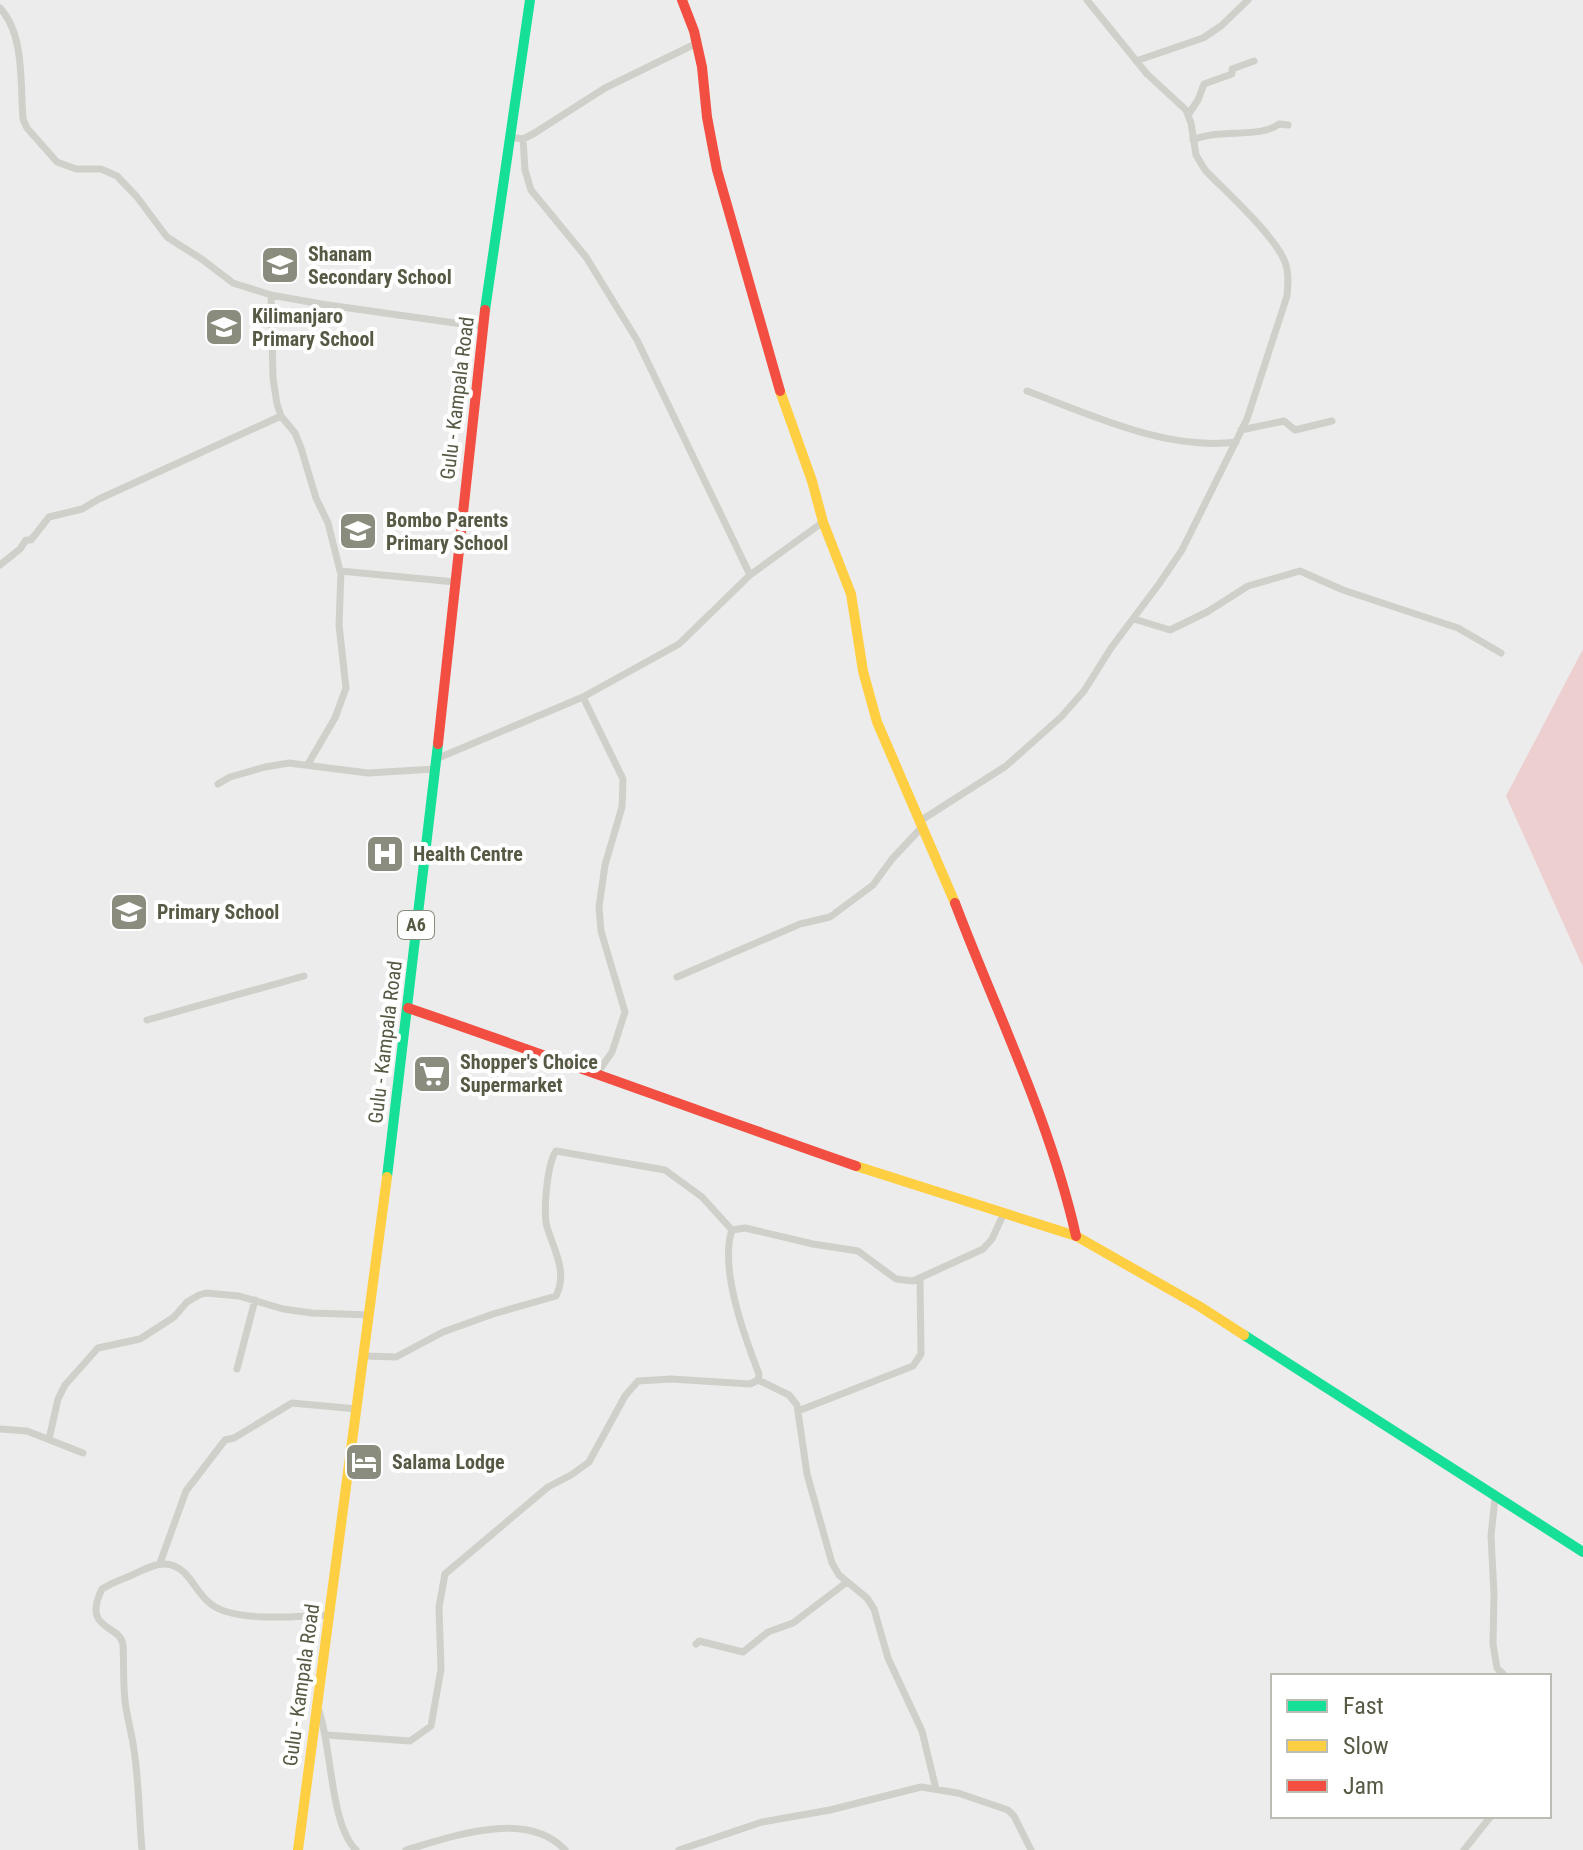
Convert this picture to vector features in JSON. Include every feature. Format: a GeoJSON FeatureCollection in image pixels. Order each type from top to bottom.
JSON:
{"type":"FeatureCollection","features":[{"type":"Feature","properties":{"kind":"street","name":"Gulu - Kampala Road"},"geometry":{"type":"LineString","coordinates":[[298,1850],[365,1356],[408,1008],[483,327],[530,0]]}},
{"type":"Feature","properties":{"kind":"street"},"geometry":{"type":"LineString","coordinates":[[682,0],[697,43],[717,170],[782,399],[851,594],[869,698],[1035,1099],[1064,1183],[1076,1236]]}},
{"type":"Feature","properties":{"kind":"street"},"geometry":{"type":"LineString","coordinates":[[677,977],[800,924],[830,917],[873,885],[922,824],[1006,766],[1061,717],[1084,691],[1182,550],[1236,442],[1287,296],[1285,262],[1276,245],[1205,170],[1196,155],[1186,110],[1136,61],[1087,0]]}},
{"type":"Feature","properties":{"kind":"street"},"geometry":{"type":"LineString","coordinates":[[1136,61],[1203,38],[1221,26],[1248,0]]}},
{"type":"Feature","properties":{"kind":"street"},"geometry":{"type":"LineString","coordinates":[[0,8],[10,22],[17,44],[23,119],[27,128],[57,162],[76,169],[101,169],[117,176],[174,243],[233,283],[271,295],[483,327]]}},
{"type":"Feature","properties":{"kind":"street"},"geometry":{"type":"LineString","coordinates":[[509,137],[523,139],[605,88],[697,43]]}},
{"type":"Feature","properties":{"kind":"street"},"geometry":{"type":"LineString","coordinates":[[1188,115],[1204,84],[1232,74],[1232,69],[1254,61]]}},
{"type":"Feature","properties":{"kind":"street"},"geometry":{"type":"LineString","coordinates":[[1193,140],[1204,135],[1246,133],[1273,129],[1279,124],[1288,125]]}},
{"type":"Feature","properties":{"kind":"street"},"geometry":{"type":"LineString","coordinates":[[523,139],[525,170],[531,190],[586,257],[629,327],[750,575]]}},
{"type":"Feature","properties":{"kind":"street"},"geometry":{"type":"LineString","coordinates":[[271,295],[274,392],[281,416],[295,433],[301,448],[316,498],[328,523],[341,572],[339,625],[346,688],[335,718],[308,764]]}},
{"type":"Feature","properties":{"kind":"street"},"geometry":{"type":"LineString","coordinates":[[1027,391],[1124,426],[1169,438],[1215,445],[1236,442]]}},
{"type":"Feature","properties":{"kind":"street"},"geometry":{"type":"LineString","coordinates":[[0,565],[26,540],[31,540],[49,517],[82,509],[281,416]]}},
{"type":"Feature","properties":{"kind":"street"},"geometry":{"type":"LineString","coordinates":[[1241,430],[1284,421],[1295,430],[1332,421]]}},
{"type":"Feature","properties":{"kind":"street"},"geometry":{"type":"LineString","coordinates":[[218,784],[230,777],[265,767],[308,764],[368,773],[435,764],[583,697],[679,644],[750,575],[823,522]]}},
{"type":"Feature","properties":{"kind":"street"},"geometry":{"type":"LineString","coordinates":[[1134,619],[1170,630],[1207,612],[1248,586],[1300,571],[1343,590],[1458,628],[1501,653]]}},
{"type":"Feature","properties":{"kind":"street"},"geometry":{"type":"LineString","coordinates":[[341,572],[455,582]]}},
{"type":"Feature","properties":{"kind":"street"},"geometry":{"type":"LineString","coordinates":[[583,697],[623,779],[622,807],[605,865],[599,907],[601,931],[625,1012],[612,1052],[598,1072]]}},
{"type":"Feature","properties":{"kind":"street"},"geometry":{"type":"LineString","coordinates":[[147,1020],[304,976]]}},
{"type":"Feature","properties":{"kind":"street"},"geometry":{"type":"LineString","coordinates":[[408,1008],[598,1072],[845,1162],[1076,1236],[1199,1306],[1583,1552]]}},
{"type":"Feature","properties":{"kind":"street"},"geometry":{"type":"LineString","coordinates":[[365,1356],[396,1357],[443,1332],[556,1296],[560,1268],[547,1226],[546,1212],[551,1162],[556,1151],[665,1170],[702,1197],[732,1230]]}},
{"type":"Feature","properties":{"kind":"street"},"geometry":{"type":"LineString","coordinates":[[732,1230],[745,1228],[858,1251],[896,1279],[920,1280],[983,1249],[992,1239],[1004,1213]]}},
{"type":"Feature","properties":{"kind":"street"},"geometry":{"type":"LineString","coordinates":[[732,1230],[728,1247],[737,1307],[759,1374],[758,1380]]}},
{"type":"Feature","properties":{"kind":"street"},"geometry":{"type":"LineString","coordinates":[[798,1411],[913,1366],[921,1354],[920,1280]]}},
{"type":"Feature","properties":{"kind":"street"},"geometry":{"type":"LineString","coordinates":[[49,1439],[58,1399],[65,1385],[98,1348],[140,1339],[174,1317],[187,1302],[199,1295],[222,1294],[283,1309],[370,1315]]}},
{"type":"Feature","properties":{"kind":"street"},"geometry":{"type":"LineString","coordinates":[[237,1369],[255,1300]]}},
{"type":"Feature","properties":{"kind":"street"},"geometry":{"type":"LineString","coordinates":[[327,1735],[410,1741],[431,1726],[441,1669],[439,1607],[445,1574],[548,1487],[589,1462],[632,1386],[638,1381],[671,1379],[750,1384],[758,1380]]}},
{"type":"Feature","properties":{"kind":"street"},"geometry":{"type":"LineString","coordinates":[[758,1380],[789,1395],[798,1411],[807,1474],[832,1563],[874,1609],[888,1658],[922,1731],[936,1789]]}},
{"type":"Feature","properties":{"kind":"street"},"geometry":{"type":"LineString","coordinates":[[160,1563],[186,1491],[225,1440],[234,1438],[292,1403],[357,1409]]}},
{"type":"Feature","properties":{"kind":"street"},"geometry":{"type":"LineString","coordinates":[[0,1429],[27,1431],[83,1453]]}},
{"type":"Feature","properties":{"kind":"street"},"geometry":{"type":"LineString","coordinates":[[1495,1498],[1491,1536],[1493,1644],[1497,1668],[1503,1674]]}},
{"type":"Feature","properties":{"kind":"street"},"geometry":{"type":"LineString","coordinates":[[142,1850],[134,1750],[125,1700],[122,1639],[101,1625],[97,1605],[102,1589],[160,1563],[172,1564],[183,1571],[205,1600],[226,1611],[264,1616],[329,1615]]}},
{"type":"Feature","properties":{"kind":"street"},"geometry":{"type":"LineString","coordinates":[[696,1644],[699,1641],[709,1642],[743,1652],[768,1632],[793,1623],[847,1582]]}},
{"type":"Feature","properties":{"kind":"street"},"geometry":{"type":"LineString","coordinates":[[317,1704],[327,1735],[336,1801],[350,1844],[356,1850]]}},
{"type":"Feature","properties":{"kind":"street"},"geometry":{"type":"LineString","coordinates":[[679,1850],[762,1822],[830,1810],[908,1789],[936,1789],[1008,1810],[1031,1850]]}},
{"type":"Feature","properties":{"kind":"street"},"geometry":{"type":"LineString","coordinates":[[1464,1850],[1489,1818]]}},
{"type":"Feature","properties":{"kind":"street"},"geometry":{"type":"LineString","coordinates":[[406,1850],[456,1837],[517,1827],[542,1832],[565,1850]]}},
{"type":"Feature","properties":{"kind":"shaded area"},"geometry":{"type":"Polygon","coordinates":[[[1583,649],[1583,967],[1506,796],[1583,649]]]}},
{"type":"Feature","properties":{"kind":"traffic: fast"},"geometry":{"type":"LineString","coordinates":[[485,310],[530,0]]}},
{"type":"Feature","properties":{"kind":"traffic: fast"},"geometry":{"type":"LineString","coordinates":[[387,1177],[438,744]]}},
{"type":"Feature","properties":{"kind":"traffic: fast"},"geometry":{"type":"LineString","coordinates":[[1244,1335],[1583,1552]]}},
{"type":"Feature","properties":{"kind":"traffic: slow"},"geometry":{"type":"LineString","coordinates":[[780,391],[823,522],[851,594],[863,671],[877,722],[955,903]]}},
{"type":"Feature","properties":{"kind":"traffic: slow"},"geometry":{"type":"LineString","coordinates":[[856,1166],[1076,1236],[1244,1335]]}},
{"type":"Feature","properties":{"kind":"traffic: slow"},"geometry":{"type":"LineString","coordinates":[[298,1850],[387,1177]]}},
{"type":"Feature","properties":{"kind":"traffic: jam"},"geometry":{"type":"LineString","coordinates":[[682,0],[694,31],[702,67],[717,170],[780,391]]}},
{"type":"Feature","properties":{"kind":"traffic: jam"},"geometry":{"type":"LineString","coordinates":[[438,744],[485,310]]}},
{"type":"Feature","properties":{"kind":"traffic: jam"},"geometry":{"type":"LineString","coordinates":[[955,903],[1037,1109],[1076,1236]]}},
{"type":"Feature","properties":{"kind":"traffic: jam"},"geometry":{"type":"LineString","coordinates":[[408,1008],[856,1166]]}},
{"type":"Feature","properties":{"kind":"place","name":"Shanam Secondary School"},"geometry":{"type":"Point","coordinates":[280,265]}},
{"type":"Feature","properties":{"kind":"place","name":"Kilimanjaro Primary School"},"geometry":{"type":"Point","coordinates":[224,327]}},
{"type":"Feature","properties":{"kind":"place","name":"Bombo Parents Primary School"},"geometry":{"type":"Point","coordinates":[358,531]}},
{"type":"Feature","properties":{"kind":"place","name":"Health Centre"},"geometry":{"type":"Point","coordinates":[385,854]}},
{"type":"Feature","properties":{"kind":"place","name":"Primary School"},"geometry":{"type":"Point","coordinates":[129,912]}},
{"type":"Feature","properties":{"kind":"place","name":"Shopper's Choice Supermarket"},"geometry":{"type":"Point","coordinates":[432,1074]}},
{"type":"Feature","properties":{"kind":"place","name":"Salama Lodge"},"geometry":{"type":"Point","coordinates":[364,1462]}}]}
